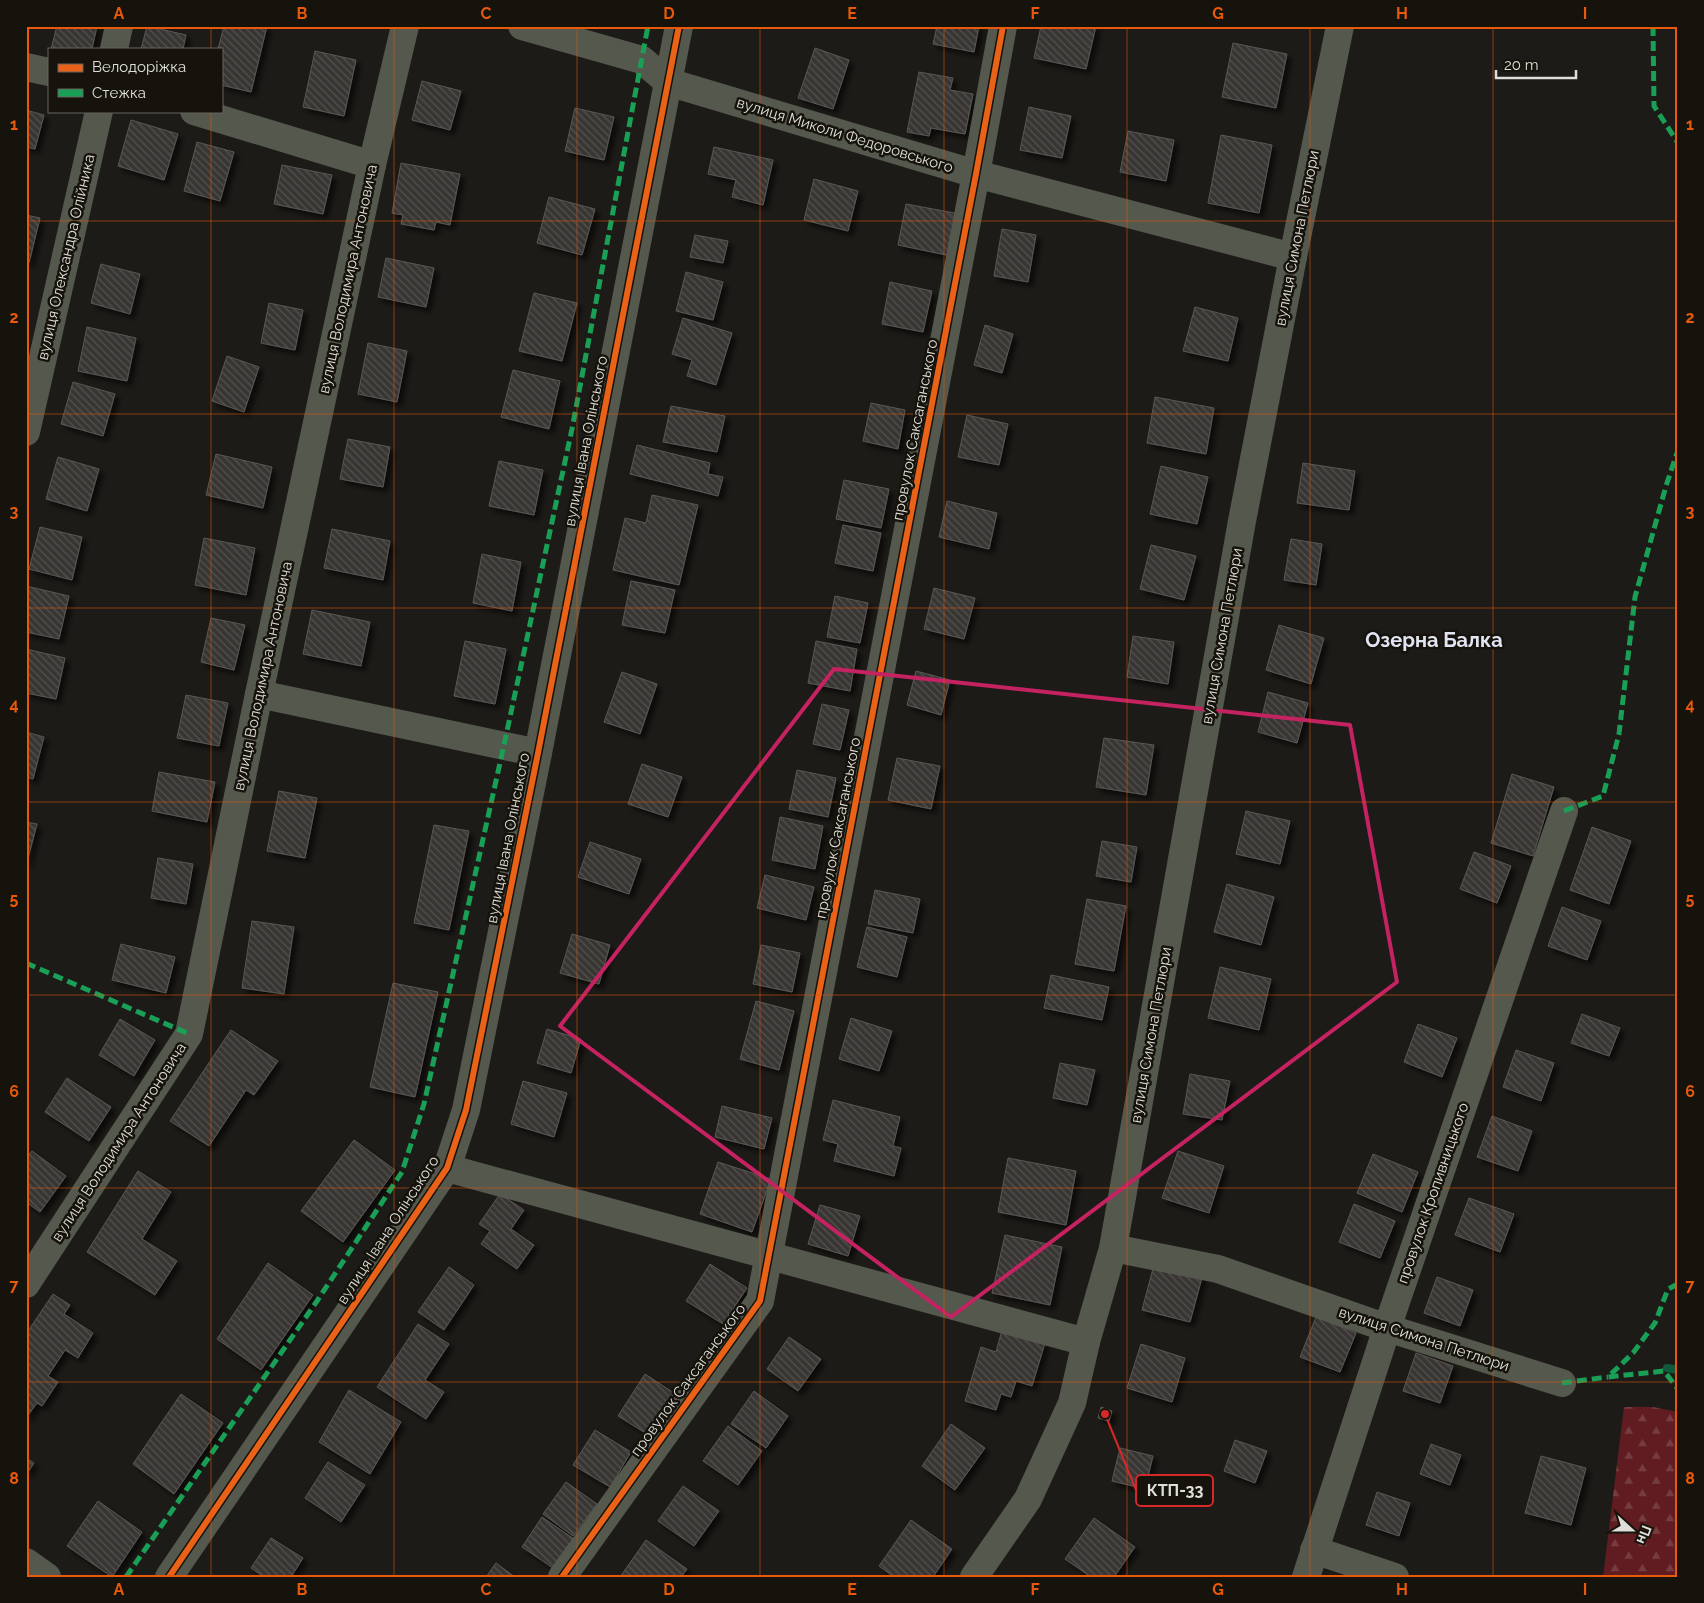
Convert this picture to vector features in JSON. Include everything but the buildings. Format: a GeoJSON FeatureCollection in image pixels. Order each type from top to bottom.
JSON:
{"type":"FeatureCollection","features":[{"type":"Feature","properties":{"kind":"street"},"geometry":{"type":"LineString","coordinates":[[114,48],[119,26]]}},
{"type":"Feature","properties":{"kind":"street","name":"вулиця Володимира Антоновича"},"geometry":{"type":"LineString","coordinates":[[26,1284],[189,1034],[259,694],[372,165],[405,26]]}},
{"type":"Feature","properties":{"kind":"street","name":"вулиця Миколи Федоровського"},"geometry":{"type":"LineString","coordinates":[[522,26],[642,60],[668,82],[976,174],[1292,256]]}},
{"type":"Feature","properties":{"kind":"street","name":"вулиця Івана Олінського"},"geometry":{"type":"LineString","coordinates":[[169,1577],[447,1168],[466,1110],[538,753],[679,26]]}},
{"type":"Feature","properties":{"kind":"street","name":"провулок Саксаганського"},"geometry":{"type":"LineString","coordinates":[[562,1577],[760,1301],[1003,26]]}},
{"type":"Feature","properties":{"kind":"street","name":"вулиця Симона Петлюри"},"geometry":{"type":"LineString","coordinates":[[974,1577],[1028,1499],[1072,1403],[1086,1342],[1113,1248],[1242,521],[1292,256],[1340,26]]}},
{"type":"Feature","properties":{"kind":"street"},"geometry":{"type":"LineString","coordinates":[[26,67],[48,72]]}},
{"type":"Feature","properties":{"kind":"street","name":"вулиця Олександра Олійника"},"geometry":{"type":"LineString","coordinates":[[26,432],[99,112]]}},
{"type":"Feature","properties":{"kind":"street"},"geometry":{"type":"LineString","coordinates":[[197,112],[372,165]]}},
{"type":"Feature","properties":{"kind":"street"},"geometry":{"type":"LineString","coordinates":[[259,694],[538,753]]}},
{"type":"Feature","properties":{"kind":"street","name":"провулок Кропивницького"},"geometry":{"type":"LineString","coordinates":[[1306,1577],[1387,1328],[1564,810]]}},
{"type":"Feature","properties":{"kind":"street"},"geometry":{"type":"LineString","coordinates":[[447,1168],[1086,1342]]}},
{"type":"Feature","properties":{"kind":"street","name":"вулиця Симона Петлюри"},"geometry":{"type":"LineString","coordinates":[[1113,1248],[1218,1269],[1387,1328],[1562,1383]]}},
{"type":"Feature","properties":{"kind":"street"},"geometry":{"type":"LineString","coordinates":[[1314,1550],[1395,1577]]}},
{"type":"Feature","properties":{"kind":"street"},"geometry":{"type":"LineString","coordinates":[[26,1562],[47,1577]]}},
{"type":"Feature","properties":{"kind":"highlighted area"},"geometry":{"type":"Polygon","coordinates":[[[834,669],[1350,725],[1397,982],[951,1317],[560,1026],[834,669]]]}},
{"type":"Feature","properties":{"kind":"green space"},"geometry":{"type":"Polygon","coordinates":[[[1624,1407],[1653,1407],[1678,1412],[1678,1577],[1603,1577],[1624,1407]]]}},
{"type":"Feature","properties":{"kind":"waterway"},"geometry":{"type":"LineString","coordinates":[[1667,1368],[1678,1370]]}},
{"type":"Feature","properties":{"kind":"marked path"},"geometry":{"type":"LineString","coordinates":[[126,1577],[317,1301],[402,1172],[424,1104],[572,429],[648,26]]}},
{"type":"Feature","properties":{"kind":"marked path"},"geometry":{"type":"LineString","coordinates":[[1653,26],[1654,106],[1678,143]]}},
{"type":"Feature","properties":{"kind":"marked path"},"geometry":{"type":"LineString","coordinates":[[1564,811],[1603,796],[1619,734],[1635,597],[1678,450]]}},
{"type":"Feature","properties":{"kind":"marked path"},"geometry":{"type":"LineString","coordinates":[[26,963],[189,1034]]}},
{"type":"Feature","properties":{"kind":"marked path"},"geometry":{"type":"LineString","coordinates":[[1678,1284],[1668,1289],[1655,1323],[1633,1353],[1608,1377],[1664,1371],[1678,1389]]}},
{"type":"Feature","properties":{"kind":"marked path"},"geometry":{"type":"LineString","coordinates":[[1562,1383],[1608,1377]]}},
{"type":"Feature","properties":{"kind":"cycle path"},"geometry":{"type":"LineString","coordinates":[[169,1577],[447,1168],[466,1110],[538,753],[679,26]]}},
{"type":"Feature","properties":{"kind":"cycle path"},"geometry":{"type":"LineString","coordinates":[[562,1577],[760,1301],[1003,26]]}},
{"type":"Feature","properties":{"kind":"place","name":"КТП-33"},"geometry":{"type":"Point","coordinates":[1105,1414]}},
{"type":"Feature","properties":{"kind":"district","name":"Озерна Балка"},"geometry":{"type":"Point","coordinates":[1434,640]}}]}
